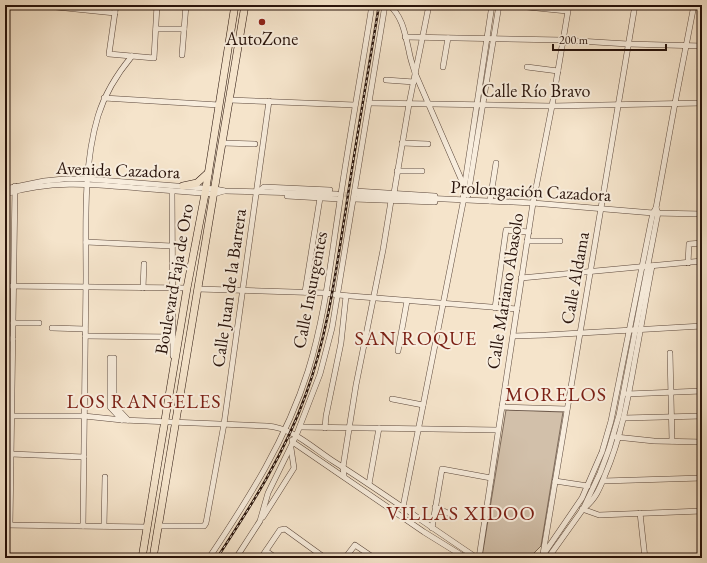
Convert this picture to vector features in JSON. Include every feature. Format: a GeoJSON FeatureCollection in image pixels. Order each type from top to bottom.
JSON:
{"type":"FeatureCollection","features":[{"type":"Feature","properties":{"kind":"main road"},"geometry":{"type":"LineString","coordinates":[[235,5],[245,6]]}},
{"type":"Feature","properties":{"kind":"main road","name":"Boulevard Faja de Oro"},"geometry":{"type":"LineString","coordinates":[[142,558],[186,288],[206,191],[235,5]]}},
{"type":"Feature","properties":{"kind":"main road","name":"Boulevard Faja de Oro"},"geometry":{"type":"LineString","coordinates":[[153,558],[245,6]]}},
{"type":"Feature","properties":{"kind":"main road"},"geometry":{"type":"LineString","coordinates":[[182,186],[197,183],[208,173]]}},
{"type":"Feature","properties":{"kind":"street"},"geometry":{"type":"LineString","coordinates":[[54,5],[56,8],[115,14]]}},
{"type":"Feature","properties":{"kind":"street"},"geometry":{"type":"LineString","coordinates":[[116,5],[109,54],[154,58],[157,5]]}},
{"type":"Feature","properties":{"kind":"street"},"geometry":{"type":"LineString","coordinates":[[182,54],[186,5]]}},
{"type":"Feature","properties":{"kind":"street","name":"Calle Insurgentes"},"geometry":{"type":"LineString","coordinates":[[209,558],[246,503],[286,430],[311,360],[326,293],[340,194],[372,5]]}},
{"type":"Feature","properties":{"kind":"street","name":"Calle Insurgentes"},"geometry":{"type":"LineString","coordinates":[[236,558],[257,527],[268,493],[292,445],[294,435],[300,427],[320,374],[332,328],[356,195],[385,5]]}},
{"type":"Feature","properties":{"kind":"street"},"geometry":{"type":"LineString","coordinates":[[389,5],[399,17],[416,73],[464,189]]}},
{"type":"Feature","properties":{"kind":"street"},"geometry":{"type":"LineString","coordinates":[[394,193],[409,104],[429,6],[423,5]]}},
{"type":"Feature","properties":{"kind":"street"},"geometry":{"type":"LineString","coordinates":[[465,200],[464,189],[492,5]]}},
{"type":"Feature","properties":{"kind":"street"},"geometry":{"type":"LineString","coordinates":[[403,507],[465,200],[499,5]]}},
{"type":"Feature","properties":{"kind":"street","name":"Calle Mariano Abasolo"},"geometry":{"type":"LineString","coordinates":[[478,558],[533,203],[552,106],[568,5]]}},
{"type":"Feature","properties":{"kind":"street","name":"Calle Aldama"},"geometry":{"type":"LineString","coordinates":[[542,557],[635,5]]}},
{"type":"Feature","properties":{"kind":"street"},"geometry":{"type":"LineString","coordinates":[[548,558],[583,509],[600,473],[631,368],[635,329],[694,5]]}},
{"type":"Feature","properties":{"kind":"street"},"geometry":{"type":"LineString","coordinates":[[527,7],[567,11]]}},
{"type":"Feature","properties":{"kind":"street"},"geometry":{"type":"LineString","coordinates":[[156,29],[184,30]]}},
{"type":"Feature","properties":{"kind":"street"},"geometry":{"type":"LineString","coordinates":[[405,37],[562,40],[702,46]]}},
{"type":"Feature","properties":{"kind":"street"},"geometry":{"type":"LineString","coordinates":[[442,67],[448,38]]}},
{"type":"Feature","properties":{"kind":"street"},"geometry":{"type":"LineString","coordinates":[[83,526],[87,181],[97,118],[104,98],[121,70],[132,56]]}},
{"type":"Feature","properties":{"kind":"street"},"geometry":{"type":"LineString","coordinates":[[527,67],[558,71]]}},
{"type":"Feature","properties":{"kind":"street"},"geometry":{"type":"LineString","coordinates":[[386,80],[414,82]]}},
{"type":"Feature","properties":{"kind":"street"},"geometry":{"type":"LineString","coordinates":[[104,98],[219,105]]}},
{"type":"Feature","properties":{"kind":"street"},"geometry":{"type":"LineString","coordinates":[[230,100],[355,105]]}},
{"type":"Feature","properties":{"kind":"street","name":"Calle Juan de la Barrera"},"geometry":{"type":"LineString","coordinates":[[159,526],[204,526],[206,523],[224,424],[242,290],[258,192],[269,101]]}},
{"type":"Feature","properties":{"kind":"street","name":"Calle Río Bravo"},"geometry":{"type":"LineString","coordinates":[[369,103],[552,106],[702,103]]}},
{"type":"Feature","properties":{"kind":"street"},"geometry":{"type":"LineString","coordinates":[[222,143],[255,144]]}},
{"type":"Feature","properties":{"kind":"street"},"geometry":{"type":"LineString","coordinates":[[402,143],[428,144]]}},
{"type":"Feature","properties":{"kind":"street"},"geometry":{"type":"LineString","coordinates":[[490,201],[496,162]]}},
{"type":"Feature","properties":{"kind":"street"},"geometry":{"type":"LineString","coordinates":[[397,171],[422,171]]}},
{"type":"Feature","properties":{"kind":"street","name":"Avenida Cazadora"},"geometry":{"type":"LineString","coordinates":[[5,194],[15,189],[44,181],[64,179],[172,191],[206,191]]}},
{"type":"Feature","properties":{"kind":"street","name":"Avenida Cazadora"},"geometry":{"type":"LineString","coordinates":[[87,181],[182,186],[206,191]]}},
{"type":"Feature","properties":{"kind":"street","name":"Avenida Cazadora"},"geometry":{"type":"LineString","coordinates":[[5,189],[15,189]]}},
{"type":"Feature","properties":{"kind":"street"},"geometry":{"type":"LineString","coordinates":[[15,189],[11,454],[8,525],[147,527]]}},
{"type":"Feature","properties":{"kind":"street"},"geometry":{"type":"LineString","coordinates":[[172,191],[173,369]]}},
{"type":"Feature","properties":{"kind":"street"},"geometry":{"type":"LineString","coordinates":[[206,191],[340,194]]}},
{"type":"Feature","properties":{"kind":"street"},"geometry":{"type":"LineString","coordinates":[[258,192],[264,195],[320,198],[340,194]]}},
{"type":"Feature","properties":{"kind":"street"},"geometry":{"type":"LineString","coordinates":[[356,195],[394,193],[427,195],[448,200]]}},
{"type":"Feature","properties":{"kind":"street"},"geometry":{"type":"LineString","coordinates":[[356,195],[391,201],[427,202],[448,200]]}},
{"type":"Feature","properties":{"kind":"street","name":"Prolongación Cazadora"},"geometry":{"type":"LineString","coordinates":[[356,195],[533,203],[702,214]]}},
{"type":"Feature","properties":{"kind":"street"},"geometry":{"type":"LineString","coordinates":[[305,292],[320,198]]}},
{"type":"Feature","properties":{"kind":"street"},"geometry":{"type":"LineString","coordinates":[[344,476],[343,467],[348,428],[362,349],[374,298],[391,201]]}},
{"type":"Feature","properties":{"kind":"street"},"geometry":{"type":"LineString","coordinates":[[495,308],[506,230],[529,232]]}},
{"type":"Feature","properties":{"kind":"street"},"geometry":{"type":"LineString","coordinates":[[527,241],[560,241]]}},
{"type":"Feature","properties":{"kind":"street"},"geometry":{"type":"LineString","coordinates":[[86,242],[172,246]]}},
{"type":"Feature","properties":{"kind":"street"},"geometry":{"type":"LineString","coordinates":[[688,263],[689,244],[702,243]]}},
{"type":"Feature","properties":{"kind":"street"},"geometry":{"type":"LineString","coordinates":[[522,278],[702,261]]}},
{"type":"Feature","properties":{"kind":"street"},"geometry":{"type":"LineString","coordinates":[[143,288],[144,264]]}},
{"type":"Feature","properties":{"kind":"street"},"geometry":{"type":"LineString","coordinates":[[583,509],[592,501],[603,481],[619,437],[624,418],[623,394],[647,266]]}},
{"type":"Feature","properties":{"kind":"street"},"geometry":{"type":"LineString","coordinates":[[5,286],[186,288],[192,283],[195,283],[198,289],[326,293],[346,296],[517,309]]}},
{"type":"Feature","properties":{"kind":"street"},"geometry":{"type":"LineString","coordinates":[[325,428],[340,343],[346,296]]}},
{"type":"Feature","properties":{"kind":"street"},"geometry":{"type":"LineString","coordinates":[[398,351],[406,301]]}},
{"type":"Feature","properties":{"kind":"street"},"geometry":{"type":"LineString","coordinates":[[13,323],[39,323]]}},
{"type":"Feature","properties":{"kind":"street"},"geometry":{"type":"LineString","coordinates":[[513,336],[701,326],[702,380]]}},
{"type":"Feature","properties":{"kind":"street"},"geometry":{"type":"LineString","coordinates":[[52,328],[85,329]]}},
{"type":"Feature","properties":{"kind":"street"},"geometry":{"type":"LineString","coordinates":[[85,336],[173,337]]}},
{"type":"Feature","properties":{"kind":"street"},"geometry":{"type":"LineString","coordinates":[[5,339],[12,339]]}},
{"type":"Feature","properties":{"kind":"street"},"geometry":{"type":"LineString","coordinates":[[670,353],[672,442]]}},
{"type":"Feature","properties":{"kind":"street"},"geometry":{"type":"LineString","coordinates":[[112,384],[114,405],[125,420]]}},
{"type":"Feature","properties":{"kind":"street"},"geometry":{"type":"LineString","coordinates":[[623,394],[702,391]]}},
{"type":"Feature","properties":{"kind":"street"},"geometry":{"type":"LineString","coordinates":[[392,399],[423,404]]}},
{"type":"Feature","properties":{"kind":"street"},"geometry":{"type":"LineString","coordinates":[[502,407],[567,409]]}},
{"type":"Feature","properties":{"kind":"street"},"geometry":{"type":"LineString","coordinates":[[279,427],[291,415]]}},
{"type":"Feature","properties":{"kind":"street"},"geometry":{"type":"LineString","coordinates":[[5,416],[84,416],[125,420],[279,427],[294,435],[369,484],[478,558]]}},
{"type":"Feature","properties":{"kind":"street"},"geometry":{"type":"LineString","coordinates":[[624,418],[702,416]]}},
{"type":"Feature","properties":{"kind":"street"},"geometry":{"type":"LineString","coordinates":[[300,427],[498,430]]}},
{"type":"Feature","properties":{"kind":"street"},"geometry":{"type":"LineString","coordinates":[[369,484],[379,428]]}},
{"type":"Feature","properties":{"kind":"street"},"geometry":{"type":"LineString","coordinates":[[610,435],[642,440],[702,442]]}},
{"type":"Feature","properties":{"kind":"street"},"geometry":{"type":"LineString","coordinates":[[542,557],[576,508],[588,486],[610,435]]}},
{"type":"Feature","properties":{"kind":"street"},"geometry":{"type":"LineString","coordinates":[[292,445],[344,476],[464,558]]}},
{"type":"Feature","properties":{"kind":"street"},"geometry":{"type":"LineString","coordinates":[[257,527],[294,468],[292,445]]}},
{"type":"Feature","properties":{"kind":"street"},"geometry":{"type":"LineString","coordinates":[[11,454],[84,457]]}},
{"type":"Feature","properties":{"kind":"street"},"geometry":{"type":"LineString","coordinates":[[432,528],[442,469],[491,478]]}},
{"type":"Feature","properties":{"kind":"street"},"geometry":{"type":"LineString","coordinates":[[104,526],[105,477]]}},
{"type":"Feature","properties":{"kind":"street"},"geometry":{"type":"LineString","coordinates":[[603,481],[702,478]]}},
{"type":"Feature","properties":{"kind":"street"},"geometry":{"type":"LineString","coordinates":[[555,481],[588,486]]}},
{"type":"Feature","properties":{"kind":"street"},"geometry":{"type":"LineString","coordinates":[[383,503],[387,497]]}},
{"type":"Feature","properties":{"kind":"street"},"geometry":{"type":"LineString","coordinates":[[436,507],[454,516]]}},
{"type":"Feature","properties":{"kind":"street"},"geometry":{"type":"LineString","coordinates":[[576,508],[599,515],[702,511]]}},
{"type":"Feature","properties":{"kind":"street"},"geometry":{"type":"LineString","coordinates":[[640,513],[645,558]]}},
{"type":"Feature","properties":{"kind":"street"},"geometry":{"type":"LineString","coordinates":[[261,558],[280,530],[285,529],[325,558]]}},
{"type":"Feature","properties":{"kind":"street"},"geometry":{"type":"LineString","coordinates":[[345,558],[355,545],[374,558]]}},
{"type":"Feature","properties":{"kind":"street"},"geometry":{"type":"LineString","coordinates":[[266,551],[276,558]]}},
{"type":"Feature","properties":{"kind":"shaded area"},"geometry":{"type":"Polygon","coordinates":[[[506,410],[563,412],[541,546],[532,555],[493,559],[482,557],[506,410]]]}},
{"type":"Feature","properties":{"kind":"tunnel"},"geometry":{"type":"LineString","coordinates":[[337,194],[357,195]]}},
{"type":"Feature","properties":{"kind":"railway"},"geometry":{"type":"LineString","coordinates":[[217,558],[255,499],[278,458],[298,416],[314,371],[326,325],[335,278],[379,5]]}},
{"type":"Feature","properties":{"kind":"place","name":"AutoZone"},"geometry":{"type":"Point","coordinates":[262,22]}},
{"type":"Feature","properties":{"kind":"district","name":"SAN ROQUE"},"geometry":{"type":"Point","coordinates":[416,338]}},
{"type":"Feature","properties":{"kind":"district","name":"MORELOS"},"geometry":{"type":"Point","coordinates":[556,394]}},
{"type":"Feature","properties":{"kind":"district","name":"LOS RANGELES"},"geometry":{"type":"Point","coordinates":[144,401]}},
{"type":"Feature","properties":{"kind":"district","name":"VILLAS XIDOO"},"geometry":{"type":"Point","coordinates":[461,513]}}]}
